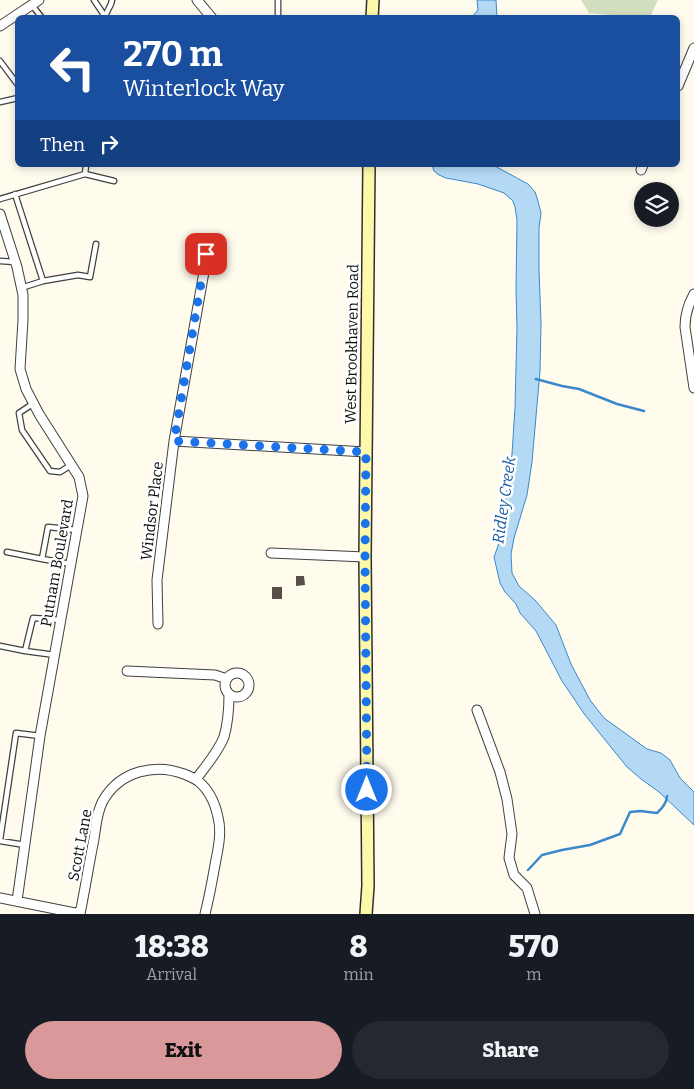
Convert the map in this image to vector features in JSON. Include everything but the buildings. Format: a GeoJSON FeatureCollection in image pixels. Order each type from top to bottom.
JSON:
{"type":"FeatureCollection","features":[{"type":"Feature","properties":{"kind":"street"},"geometry":{"type":"LineString","coordinates":[[197,0],[210,15]]}},
{"type":"Feature","properties":{"kind":"street"},"geometry":{"type":"LineString","coordinates":[[372,15],[373,0]]}},
{"type":"Feature","properties":{"kind":"street"},"geometry":{"type":"LineString","coordinates":[[16,15],[36,2]]}},
{"type":"Feature","properties":{"kind":"street"},"geometry":{"type":"LineString","coordinates":[[0,26],[15,16]]}},
{"type":"Feature","properties":{"kind":"street"},"geometry":{"type":"LineString","coordinates":[[680,81],[694,48]]}},
{"type":"Feature","properties":{"kind":"street","name":"West Brookhaven Road"},"geometry":{"type":"LineString","coordinates":[[366,914],[368,886],[365,558],[369,167]]}},
{"type":"Feature","properties":{"kind":"street","name":"Putnam Boulevard"},"geometry":{"type":"LineString","coordinates":[[0,214],[16,262],[23,295],[20,369],[26,389],[34,404],[79,477],[83,496],[40,736],[17,902]]}},
{"type":"Feature","properties":{"kind":"street","name":"Windsor Place"},"geometry":{"type":"LineString","coordinates":[[158,624],[158,580],[174,441],[206,254]]}},
{"type":"Feature","properties":{"kind":"street"},"geometry":{"type":"LineString","coordinates":[[694,294],[686,310],[684,327],[694,388]]}},
{"type":"Feature","properties":{"kind":"street"},"geometry":{"type":"LineString","coordinates":[[174,441],[366,452]]}},
{"type":"Feature","properties":{"kind":"street"},"geometry":{"type":"LineString","coordinates":[[271,553],[365,558]]}},
{"type":"Feature","properties":{"kind":"street"},"geometry":{"type":"LineString","coordinates":[[127,671],[215,675],[227,679]]}},
{"type":"Feature","properties":{"kind":"street"},"geometry":{"type":"LineString","coordinates":[[206,914],[220,827],[212,800],[196,779],[211,760],[223,738],[229,694],[225,687],[227,679],[231,675],[238,673],[244,676],[248,683],[247,690],[241,695],[233,696],[229,694]]}},
{"type":"Feature","properties":{"kind":"street"},"geometry":{"type":"LineString","coordinates":[[477,710],[500,772],[507,799],[512,834],[509,858],[514,875],[527,888],[535,914]]}},
{"type":"Feature","properties":{"kind":"street","name":"Scott Lane"},"geometry":{"type":"LineString","coordinates":[[80,914],[101,806],[114,787],[133,774],[155,769],[170,770],[196,779]]}},
{"type":"Feature","properties":{"kind":"street"},"geometry":{"type":"LineString","coordinates":[[0,898],[80,914]]}},
{"type":"Feature","properties":{"kind":"lane"},"geometry":{"type":"LineString","coordinates":[[94,0],[105,15]]}},
{"type":"Feature","properties":{"kind":"lane"},"geometry":{"type":"LineString","coordinates":[[107,15],[112,0]]}},
{"type":"Feature","properties":{"kind":"lane"},"geometry":{"type":"LineString","coordinates":[[278,0],[278,15]]}},
{"type":"Feature","properties":{"kind":"lane"},"geometry":{"type":"LineString","coordinates":[[36,2],[41,15]]}},
{"type":"Feature","properties":{"kind":"lane"},"geometry":{"type":"LineString","coordinates":[[0,61],[15,81]]}},
{"type":"Feature","properties":{"kind":"lane"},"geometry":{"type":"LineString","coordinates":[[0,102],[15,99]]}},
{"type":"Feature","properties":{"kind":"lane"},"geometry":{"type":"LineString","coordinates":[[85,174],[86,167]]}},
{"type":"Feature","properties":{"kind":"lane"},"geometry":{"type":"LineString","coordinates":[[0,199],[85,174],[114,182]]}},
{"type":"Feature","properties":{"kind":"lane"},"geometry":{"type":"LineString","coordinates":[[15,194],[43,281]]}},
{"type":"Feature","properties":{"kind":"lane"},"geometry":{"type":"LineString","coordinates":[[21,288],[43,281],[78,274],[90,277],[96,244]]}},
{"type":"Feature","properties":{"kind":"lane"},"geometry":{"type":"LineString","coordinates":[[0,261],[16,262]]}},
{"type":"Feature","properties":{"kind":"lane"},"geometry":{"type":"LineString","coordinates":[[34,404],[19,413],[22,430],[50,471],[60,472],[71,465]]}},
{"type":"Feature","properties":{"kind":"lane"},"geometry":{"type":"LineString","coordinates":[[42,559],[48,528],[77,530]]}},
{"type":"Feature","properties":{"kind":"lane"},"geometry":{"type":"LineString","coordinates":[[7,552],[71,564]]}},
{"type":"Feature","properties":{"kind":"lane"},"geometry":{"type":"LineString","coordinates":[[25,651],[32,618],[61,620]]}},
{"type":"Feature","properties":{"kind":"lane"},"geometry":{"type":"LineString","coordinates":[[0,646],[55,656]]}},
{"type":"Feature","properties":{"kind":"lane"},"geometry":{"type":"LineString","coordinates":[[25,845],[0,840],[16,734],[40,736]]}},
{"type":"Feature","properties":{"kind":"green space"},"geometry":{"type":"Polygon","coordinates":[[[581,0],[658,0],[651,15],[589,13],[581,0]]]}},
{"type":"Feature","properties":{"kind":"water"},"geometry":{"type":"Polygon","coordinates":[[[477,0],[496,0],[497,15],[474,15],[478,10],[477,0]]]}},
{"type":"Feature","properties":{"kind":"water"},"geometry":{"type":"Polygon","coordinates":[[[433,167],[497,167],[528,184],[535,192],[541,213],[539,228],[540,371],[532,462],[527,495],[511,554],[512,573],[519,586],[535,600],[556,625],[571,664],[590,700],[604,718],[647,749],[661,753],[670,760],[680,778],[694,792],[694,825],[659,792],[627,767],[585,715],[562,681],[536,631],[520,613],[516,604],[500,583],[494,557],[498,546],[504,511],[512,454],[515,408],[517,220],[515,207],[513,201],[504,193],[478,184],[446,178],[434,171],[433,167]]]}},
{"type":"Feature","properties":{"kind":"waterway"},"geometry":{"type":"LineString","coordinates":[[536,379],[579,389],[617,404],[644,411]]}},
{"type":"Feature","properties":{"kind":"waterway"},"geometry":{"type":"LineString","coordinates":[[528,870],[542,855],[590,845],[620,834],[630,812],[657,813],[665,803],[667,796]]}},
{"type":"Feature","properties":{"kind":"route"},"geometry":{"type":"LineString","coordinates":[[206,254],[174,441],[366,452],[367,790]]}},
{"type":"Feature","properties":{"kind":"water label","name":"Ridley Creek"},"geometry":{"type":"Point","coordinates":[504,500]}}]}
